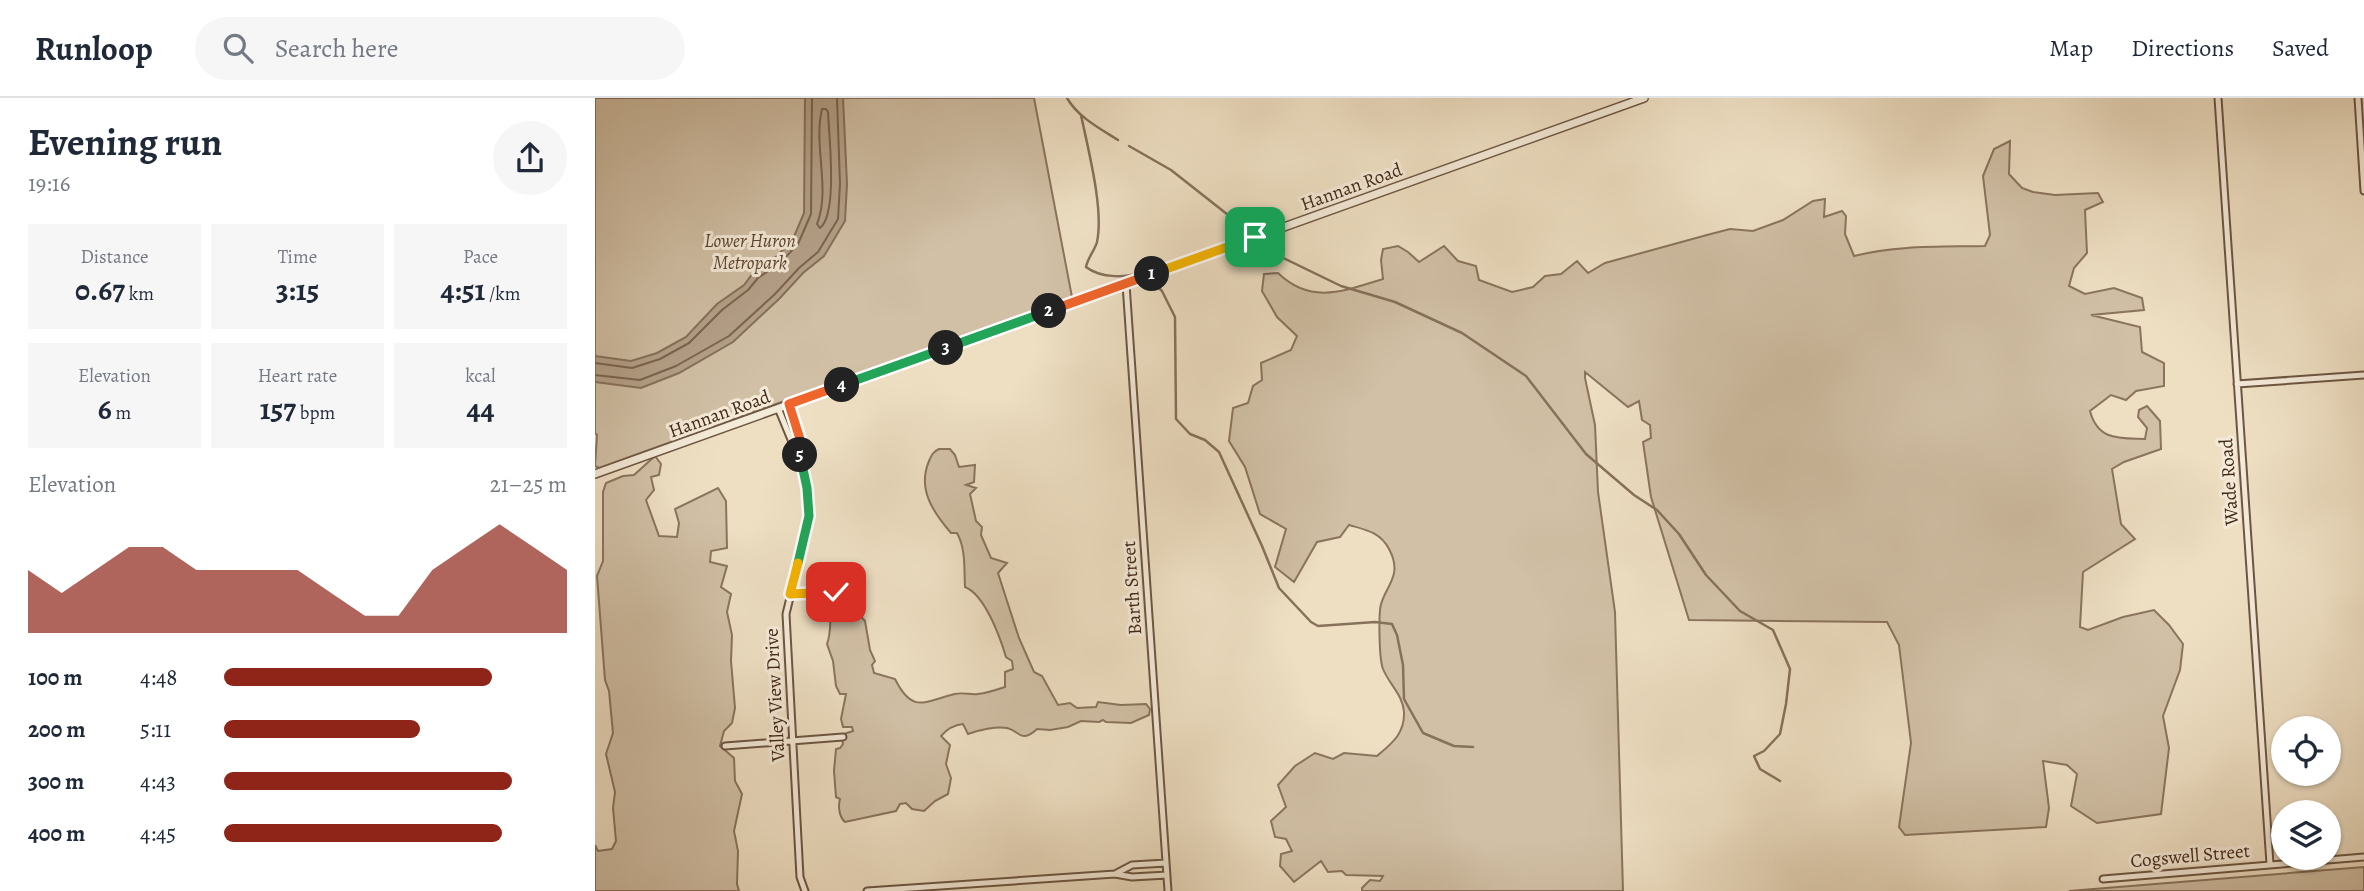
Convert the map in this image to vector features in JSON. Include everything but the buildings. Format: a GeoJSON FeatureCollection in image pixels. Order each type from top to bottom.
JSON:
{"type":"FeatureCollection","features":[{"type":"Feature","properties":{"kind":"street","name":"Hannan Road"},"geometry":{"type":"LineString","coordinates":[[595,474],[1644,98]]}},
{"type":"Feature","properties":{"kind":"street","name":"Wade Road"},"geometry":{"type":"LineString","coordinates":[[2218,98],[2270,864]]}},
{"type":"Feature","properties":{"kind":"street"},"geometry":{"type":"LineString","coordinates":[[2358,98],[2364,191]]}},
{"type":"Feature","properties":{"kind":"street","name":"Barth Street"},"geometry":{"type":"LineString","coordinates":[[1126,284],[1168,891]]}},
{"type":"Feature","properties":{"kind":"street"},"geometry":{"type":"LineString","coordinates":[[2237,384],[2364,375]]}},
{"type":"Feature","properties":{"kind":"street","name":"Valley View Drive"},"geometry":{"type":"LineString","coordinates":[[789,404],[800,439],[799,459]]}},
{"type":"Feature","properties":{"kind":"street","name":"Valley View Drive"},"geometry":{"type":"LineString","coordinates":[[778,408],[799,459],[807,488],[809,516],[786,614],[800,877],[805,891]]}},
{"type":"Feature","properties":{"kind":"street"},"geometry":{"type":"LineString","coordinates":[[790,594],[849,591]]}},
{"type":"Feature","properties":{"kind":"street"},"geometry":{"type":"LineString","coordinates":[[725,746],[843,737]]}},
{"type":"Feature","properties":{"kind":"street","name":"Cogswell Street"},"geometry":{"type":"LineString","coordinates":[[2103,879],[2364,857]]}},
{"type":"Feature","properties":{"kind":"street"},"geometry":{"type":"LineString","coordinates":[[1115,874],[1132,865],[1166,863]]}},
{"type":"Feature","properties":{"kind":"street"},"geometry":{"type":"LineString","coordinates":[[867,891],[1115,874],[1132,877],[1167,875]]}},
{"type":"Feature","properties":{"kind":"green space","name":"Lower Huron Metropark"},"geometry":{"type":"Polygon","coordinates":[[[595,98],[1034,98],[1072,297],[599,468],[595,466],[595,98]]]}},
{"type":"Feature","properties":{"kind":"green space"},"geometry":{"type":"Polygon","coordinates":[[[2010,141],[2009,174],[2022,188],[2055,195],[2098,193],[2103,202],[2085,210],[2087,253],[2074,268],[2069,286],[2085,294],[2114,288],[2142,298],[2144,310],[2091,315],[2140,327],[2142,352],[2164,363],[2164,386],[2136,391],[2126,400],[2111,395],[2090,411],[2098,428],[2104,433],[2118,438],[2145,439],[2147,428],[2138,417],[2139,410],[2147,406],[2160,421],[2161,449],[2112,469],[2121,524],[2135,539],[2083,572],[2080,627],[2088,630],[2123,617],[2154,610],[2183,644],[2180,670],[2163,716],[2169,748],[2161,814],[2097,823],[2071,806],[2077,774],[2067,765],[2043,761],[2049,808],[2046,827],[1905,835],[1899,827],[1911,743],[1899,645],[1887,622],[1689,620],[1651,497],[1643,442],[1651,438],[1650,425],[1642,420],[1639,401],[1628,407],[1585,372],[1595,425],[1598,492],[1615,612],[1623,891],[1362,891],[1370,880],[1380,881],[1383,876],[1328,872],[1321,861],[1294,882],[1280,866],[1281,854],[1292,851],[1286,839],[1275,837],[1271,821],[1286,807],[1278,785],[1295,766],[1315,753],[1333,759],[1344,753],[1377,756],[1400,732],[1404,712],[1401,700],[1383,669],[1381,657],[1381,603],[1394,568],[1389,549],[1372,532],[1349,525],[1340,537],[1317,542],[1294,582],[1275,567],[1286,529],[1260,514],[1245,467],[1229,441],[1233,408],[1248,403],[1253,386],[1262,380],[1261,363],[1291,350],[1297,336],[1277,317],[1262,291],[1264,274],[1278,273],[1290,283],[1315,292],[1341,291],[1383,279],[1383,249],[1398,246],[1419,262],[1444,246],[1458,261],[1476,266],[1479,280],[1512,292],[1533,287],[1545,276],[1561,274],[1577,261],[1588,273],[1605,263],[1730,229],[1753,231],[1783,220],[1813,201],[1825,199],[1824,217],[1842,211],[1846,216],[1845,234],[1854,256],[1903,248],[1985,246],[1990,235],[1983,176],[1994,149],[2010,141]]]}},
{"type":"Feature","properties":{"kind":"green space"},"geometry":{"type":"Polygon","coordinates":[[[939,449],[950,449],[959,467],[975,465],[974,482],[966,485],[976,488],[970,494],[976,521],[982,527],[981,535],[991,558],[1007,563],[998,573],[1019,638],[1034,672],[1042,676],[1058,705],[1070,703],[1077,708],[1096,707],[1098,702],[1146,704],[1150,709],[1149,715],[1131,723],[1081,721],[1068,727],[1037,729],[1027,736],[1003,728],[968,734],[963,724],[956,725],[941,736],[950,745],[946,764],[951,778],[948,794],[924,811],[912,809],[906,803],[900,804],[896,811],[845,822],[839,811],[840,799],[836,797],[834,771],[836,749],[843,744],[841,735],[853,731],[852,727],[843,727],[841,719],[846,694],[840,694],[836,686],[833,661],[827,644],[832,604],[857,601],[857,612],[865,621],[870,650],[875,661],[872,665],[874,673],[895,679],[908,698],[914,701],[928,702],[955,694],[978,694],[1002,688],[1005,687],[1005,672],[1013,669],[1012,661],[1006,657],[985,607],[972,591],[965,587],[960,539],[957,533],[951,533],[938,517],[929,500],[926,471],[932,455],[939,449]]]}},
{"type":"Feature","properties":{"kind":"green space"},"geometry":{"type":"Polygon","coordinates":[[[655,456],[661,464],[659,475],[651,477],[654,490],[646,500],[659,536],[677,537],[679,523],[675,509],[718,488],[726,501],[727,548],[711,551],[710,562],[727,566],[721,587],[731,594],[727,612],[732,635],[735,708],[732,723],[724,731],[720,746],[734,758],[735,781],[742,794],[734,831],[738,851],[739,891],[595,891],[595,845],[598,851],[612,849],[616,841],[613,808],[615,792],[606,754],[613,733],[609,691],[605,680],[597,576],[603,561],[603,492],[606,483],[634,475],[655,456]]]}},
{"type":"Feature","properties":{"kind":"green space"},"geometry":{"type":"Polygon","coordinates":[[[2364,867],[2364,891],[2069,891],[2341,870],[2364,867]]]}},
{"type":"Feature","properties":{"kind":"water"},"geometry":{"type":"Polygon","coordinates":[[[805,98],[843,98],[847,184],[845,221],[824,256],[733,342],[679,373],[641,388],[595,382],[595,356],[631,361],[657,353],[686,337],[717,304],[744,285],[753,273],[777,256],[793,239],[804,213],[805,98]]]}},
{"type":"Feature","properties":{"kind":"waterway"},"geometry":{"type":"LineString","coordinates":[[1067,98],[1083,116],[1118,140]]}},
{"type":"Feature","properties":{"kind":"waterway"},"geometry":{"type":"LineString","coordinates":[[1081,115],[1094,179],[1099,228],[1097,242],[1086,267],[1114,276],[1145,271]]}},
{"type":"Feature","properties":{"kind":"waterway"},"geometry":{"type":"LineString","coordinates":[[1129,146],[1171,170],[1251,233]]}},
{"type":"Feature","properties":{"kind":"waterway"},"geometry":{"type":"LineString","coordinates":[[1260,241],[1277,255],[1341,286],[1395,302],[1462,333],[1526,376],[1586,454],[1634,495],[1657,510],[1679,534],[1706,575],[1740,611],[1773,630],[1790,669],[1786,704],[1780,734],[1764,751],[1754,756],[1760,769],[1780,781]]}},
{"type":"Feature","properties":{"kind":"waterway"},"geometry":{"type":"LineString","coordinates":[[1151,280],[1162,291],[1175,317],[1176,419],[1190,434],[1205,440],[1219,452],[1279,588],[1318,626],[1375,622],[1392,624],[1403,665],[1404,699],[1423,733],[1454,746],[1473,747]]}},
{"type":"Feature","properties":{"kind":"route"},"geometry":{"type":"LineString","coordinates":[[836,592],[790,594],[807,528],[809,503],[799,459],[800,439],[789,404],[1255,237]]}}]}
